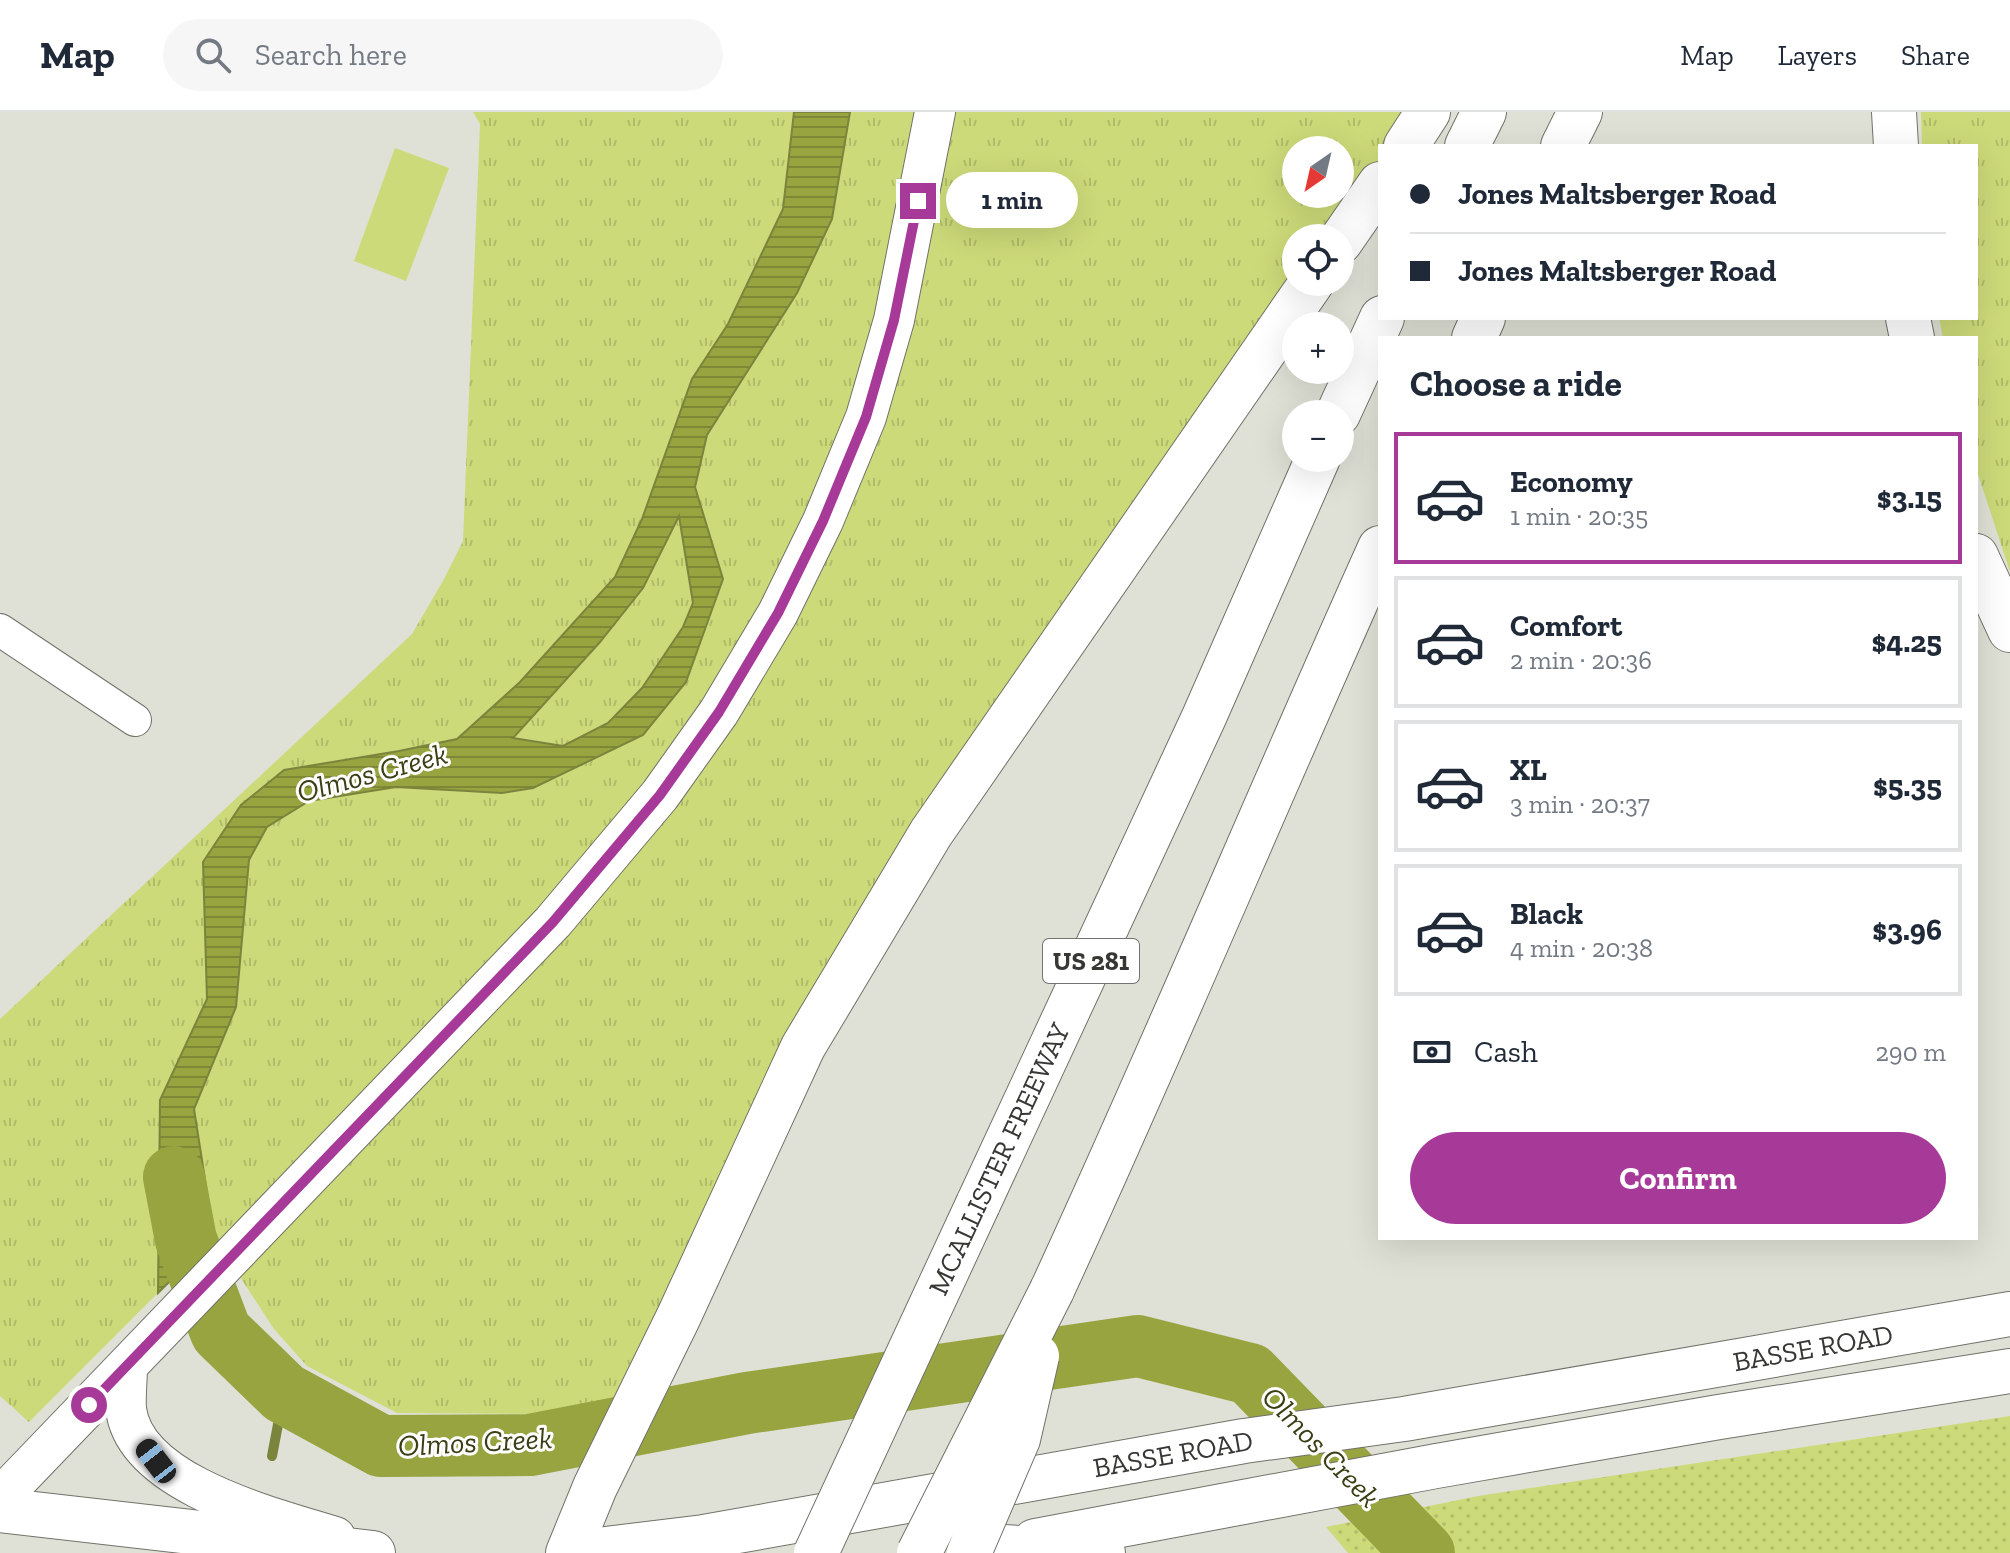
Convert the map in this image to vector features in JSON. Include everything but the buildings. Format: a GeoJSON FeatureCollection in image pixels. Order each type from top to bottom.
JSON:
{"type":"FeatureCollection","features":[{"type":"Feature","properties":{"kind":"main road"},"geometry":{"type":"LineString","coordinates":[[1407,144],[1428,112]]}},
{"type":"Feature","properties":{"kind":"main road"},"geometry":{"type":"LineString","coordinates":[[1468,144],[1484,112]]}},
{"type":"Feature","properties":{"kind":"main road"},"geometry":{"type":"LineString","coordinates":[[1564,144],[1580,112]]}},
{"type":"Feature","properties":{"kind":"main road"},"geometry":{"type":"LineString","coordinates":[[1894,112],[1896,144]]}},
{"type":"Feature","properties":{"kind":"main road"},"geometry":{"type":"LineString","coordinates":[[1352,224],[1378,187]]}},
{"type":"Feature","properties":{"kind":"main road"},"geometry":{"type":"LineString","coordinates":[[571,1553],[595,1487],[678,1318],[803,1047],[931,833],[1302,296]]}},
{"type":"Feature","properties":{"kind":"main road"},"geometry":{"type":"LineString","coordinates":[[1344,400],[1381,320]]}},
{"type":"Feature","properties":{"kind":"main road","name":"MCALLISTER FREEWAY"},"geometry":{"type":"LineString","coordinates":[[816,1553],[1204,717],[1312,472]]}},
{"type":"Feature","properties":{"kind":"main road"},"geometry":{"type":"LineString","coordinates":[[919,1553],[1052,1290],[1378,552]]}},
{"type":"Feature","properties":{"kind":"main road"},"geometry":{"type":"LineString","coordinates":[[1978,560],[2010,630]]}},
{"type":"Feature","properties":{"kind":"main road"},"geometry":{"type":"LineString","coordinates":[[1052,1290],[1018,1439],[981,1551],[1103,1553]]}},
{"type":"Feature","properties":{"kind":"main road","name":"BASSE ROAD"},"geometry":{"type":"LineString","coordinates":[[571,1553],[704,1537],[1244,1441],[1404,1419],[2010,1314]]}},
{"type":"Feature","properties":{"kind":"main road","name":"BASSE ROAD"},"geometry":{"type":"LineString","coordinates":[[981,1551],[1703,1419],[2010,1371]]}},
{"type":"Feature","properties":{"kind":"main road"},"geometry":{"type":"LineString","coordinates":[[0,1510],[373,1553]]}},
{"type":"Feature","properties":{"kind":"main road"},"geometry":{"type":"LineString","coordinates":[[683,1553],[757,1528]]}},
{"type":"Feature","properties":{"kind":"street"},"geometry":{"type":"LineString","coordinates":[[0,1498],[553,922],[660,795],[719,712],[778,613],[823,521],[866,417],[894,320],[935,112]]}},
{"type":"Feature","properties":{"kind":"street"},"geometry":{"type":"LineString","coordinates":[[0,630],[135,720]]}},
{"type":"Feature","properties":{"kind":"street"},"geometry":{"type":"LineString","coordinates":[[131,1361],[126,1411],[134,1434],[166,1469],[186,1483],[241,1507],[385,1553]]}},
{"type":"Feature","properties":{"kind":"green space"},"geometry":{"type":"Polygon","coordinates":[[[473,112],[1413,112],[1394,144],[1378,144],[1378,168],[1354,202],[1354,136],[1282,136],[1282,208],[1350,208],[1339,224],[1282,224],[1282,296],[1286,296],[919,828],[623,1399],[532,1414],[397,1413],[307,1366],[274,1329],[214,1237],[29,1422],[0,1396],[0,1019],[412,634],[463,541],[480,124],[473,112]]]}},
{"type":"Feature","properties":{"kind":"green space"},"geometry":{"type":"Polygon","coordinates":[[[1921,112],[2010,112],[2010,572],[1978,474],[1978,336],[1943,336],[1939,320],[1978,320],[1978,144],[1922,144],[1921,112]]]}},
{"type":"Feature","properties":{"kind":"green space"},"geometry":{"type":"Polygon","coordinates":[[[395,148],[449,168],[406,281],[354,261],[395,148]]]}},
{"type":"Feature","properties":{"kind":"green space"},"geometry":{"type":"Polygon","coordinates":[[[2010,1416],[2010,1553],[1348,1553],[1326,1527],[1478,1496],[2010,1416]]]}},
{"type":"Feature","properties":{"kind":"water"},"geometry":{"type":"Polygon","coordinates":[[[794,112],[850,112],[832,219],[797,293],[707,435],[695,487],[723,579],[686,682],[643,735],[533,788],[502,793],[396,787],[309,801],[267,827],[249,860],[236,1007],[194,1109],[214,1237],[158,1293],[160,1100],[207,999],[203,862],[241,805],[284,770],[457,739],[520,682],[615,577],[642,519],[692,379],[728,324],[783,209],[794,112]],[[679,516],[643,588],[600,642],[513,738],[563,746],[608,723],[642,688],[683,627],[693,603],[679,516]]]}},
{"type":"Feature","properties":{"kind":"waterway","name":"Olmos Creek"},"geometry":{"type":"LineString","coordinates":[[174,1177],[186,1240],[221,1332],[284,1393],[381,1446],[530,1445],[747,1403],[1138,1346],[1250,1374],[1424,1553]]}},
{"type":"Feature","properties":{"kind":"waterway"},"geometry":{"type":"LineString","coordinates":[[272,1456],[284,1393]]}},
{"type":"Feature","properties":{"kind":"route"},"geometry":{"type":"LineString","coordinates":[[89,1405],[553,922],[660,795],[719,712],[778,613],[823,521],[866,417],[894,320],[918,201]]}}]}
